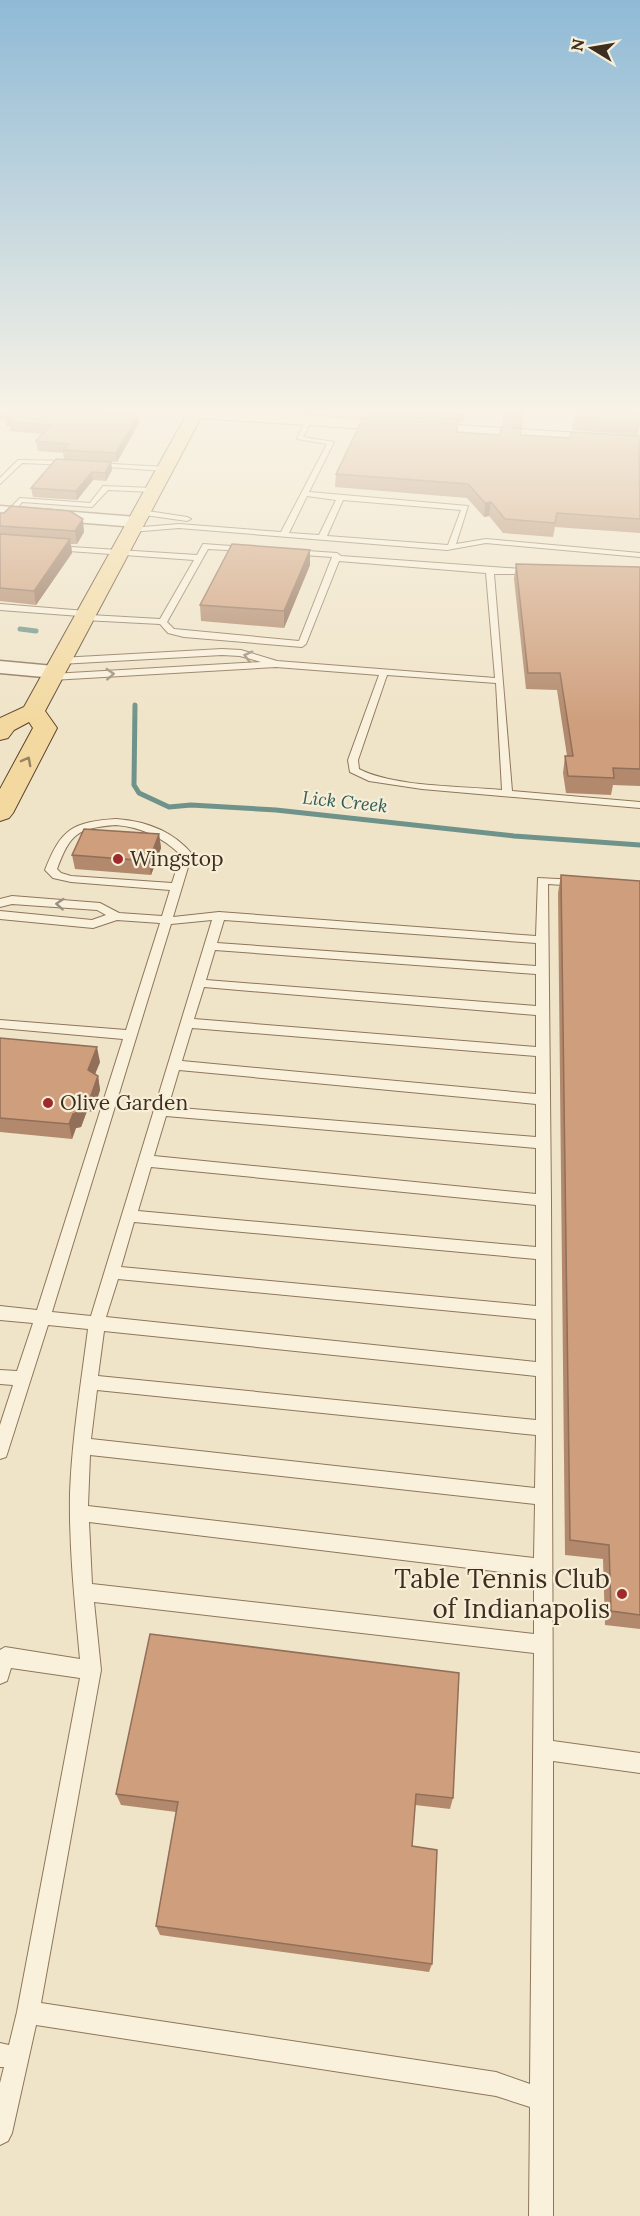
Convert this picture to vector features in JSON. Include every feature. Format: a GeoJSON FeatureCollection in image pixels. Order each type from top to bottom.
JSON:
{"type":"FeatureCollection","features":[{"type":"Feature","properties":{"kind":"main road"},"geometry":{"type":"LineString","coordinates":[[2,728],[33,711],[139,515]]}},
{"type":"Feature","properties":{"kind":"main road"},"geometry":{"type":"LineString","coordinates":[[0,813],[45,728],[33,711]]}},
{"type":"Feature","properties":{"kind":"street"},"geometry":{"type":"LineString","coordinates":[[58,515],[136,522]]}},
{"type":"Feature","properties":{"kind":"street"},"geometry":{"type":"LineString","coordinates":[[0,666],[55,670]]}},
{"type":"Feature","properties":{"kind":"lane"},"geometry":{"type":"LineString","coordinates":[[284,534],[294,515]]}},
{"type":"Feature","properties":{"kind":"lane"},"geometry":{"type":"LineString","coordinates":[[322,538],[332,515]]}},
{"type":"Feature","properties":{"kind":"lane"},"geometry":{"type":"LineString","coordinates":[[451,548],[462,515]]}},
{"type":"Feature","properties":{"kind":"lane"},"geometry":{"type":"LineString","coordinates":[[136,522],[259,526],[284,534]]}},
{"type":"Feature","properties":{"kind":"lane"},"geometry":{"type":"LineString","coordinates":[[136,522],[451,548],[486,541],[640,555]]}},
{"type":"Feature","properties":{"kind":"lane"},"geometry":{"type":"LineString","coordinates":[[162,622],[206,546],[254,549]]}},
{"type":"Feature","properties":{"kind":"lane"},"geometry":{"type":"LineString","coordinates":[[45,547],[199,558]]}},
{"type":"Feature","properties":{"kind":"lane"},"geometry":{"type":"LineString","coordinates":[[278,551],[337,555],[336,558]]}},
{"type":"Feature","properties":{"kind":"lane"},"geometry":{"type":"LineString","coordinates":[[336,558],[490,571],[548,572]]}},
{"type":"Feature","properties":{"kind":"lane"},"geometry":{"type":"LineString","coordinates":[[297,665],[302,644],[336,558]]}},
{"type":"Feature","properties":{"kind":"lane"},"geometry":{"type":"LineString","coordinates":[[490,571],[507,794]]}},
{"type":"Feature","properties":{"kind":"lane"},"geometry":{"type":"LineString","coordinates":[[0,607],[162,622],[171,631],[184,634],[302,644]]}},
{"type":"Feature","properties":{"kind":"lane"},"geometry":{"type":"LineString","coordinates":[[55,670],[222,652],[241,653],[276,664]]}},
{"type":"Feature","properties":{"kind":"lane"},"geometry":{"type":"LineString","coordinates":[[55,670],[276,664],[500,681]]}},
{"type":"Feature","properties":{"kind":"lane"},"geometry":{"type":"LineString","coordinates":[[384,672],[353,760],[354,770],[369,778],[422,786],[640,805]]}},
{"type":"Feature","properties":{"kind":"lane"},"geometry":{"type":"LineString","coordinates":[[0,1451],[187,855],[176,843],[156,831],[128,822],[112,822],[77,830],[65,838],[51,870],[57,876],[71,879],[176,887]]}},
{"type":"Feature","properties":{"kind":"lane"},"geometry":{"type":"LineString","coordinates":[[541,2216],[544,1749],[542,880],[586,884]]}},
{"type":"Feature","properties":{"kind":"lane"},"geometry":{"type":"LineString","coordinates":[[0,903],[12,900],[100,907],[116,916],[165,921],[219,916],[542,940]]}},
{"type":"Feature","properties":{"kind":"lane"},"geometry":{"type":"LineString","coordinates":[[0,915],[93,924],[116,916]]}},
{"type":"Feature","properties":{"kind":"lane"},"geometry":{"type":"LineString","coordinates":[[0,2133],[9,2056],[28,2012],[91,1670],[80,1513],[82,1446],[97,1322],[189,1023],[219,916]]}},
{"type":"Feature","properties":{"kind":"lane"},"geometry":{"type":"LineString","coordinates":[[211,946],[542,970]]}},
{"type":"Feature","properties":{"kind":"lane"},"geometry":{"type":"LineString","coordinates":[[200,983],[542,1011]]}},
{"type":"Feature","properties":{"kind":"lane"},"geometry":{"type":"LineString","coordinates":[[189,1023],[543,1052]]}},
{"type":"Feature","properties":{"kind":"lane"},"geometry":{"type":"LineString","coordinates":[[0,1024],[130,1035]]}},
{"type":"Feature","properties":{"kind":"lane"},"geometry":{"type":"LineString","coordinates":[[176,1065],[543,1100]]}},
{"type":"Feature","properties":{"kind":"lane"},"geometry":{"type":"LineString","coordinates":[[162,1111],[543,1143]]}},
{"type":"Feature","properties":{"kind":"lane"},"geometry":{"type":"LineString","coordinates":[[147,1161],[544,1200]]}},
{"type":"Feature","properties":{"kind":"lane"},"geometry":{"type":"LineString","coordinates":[[130,1216],[543,1254]]}},
{"type":"Feature","properties":{"kind":"lane"},"geometry":{"type":"LineString","coordinates":[[113,1272],[544,1313]]}},
{"type":"Feature","properties":{"kind":"lane"},"geometry":{"type":"LineString","coordinates":[[0,1313],[544,1370]]}},
{"type":"Feature","properties":{"kind":"lane"},"geometry":{"type":"LineString","coordinates":[[0,1377],[23,1379]]}},
{"type":"Feature","properties":{"kind":"lane"},"geometry":{"type":"LineString","coordinates":[[89,1383],[544,1428]]}},
{"type":"Feature","properties":{"kind":"lane"},"geometry":{"type":"LineString","coordinates":[[82,1446],[544,1497]]}},
{"type":"Feature","properties":{"kind":"lane"},"geometry":{"type":"LineString","coordinates":[[80,1513],[544,1568]]}},
{"type":"Feature","properties":{"kind":"lane"},"geometry":{"type":"LineString","coordinates":[[84,1592],[544,1645]]}},
{"type":"Feature","properties":{"kind":"lane"},"geometry":{"type":"LineString","coordinates":[[2,1662],[91,1670]]}},
{"type":"Feature","properties":{"kind":"lane"},"geometry":{"type":"LineString","coordinates":[[544,1749],[640,1763]]}},
{"type":"Feature","properties":{"kind":"lane"},"geometry":{"type":"LineString","coordinates":[[28,2012],[496,2084],[543,2100]]}},
{"type":"Feature","properties":{"kind":"building"},"geometry":{"type":"Polygon","coordinates":[[[0,515],[77,515],[83,519],[75,531],[0,526],[0,515]]]}},
{"type":"Feature","properties":{"kind":"building"},"geometry":{"type":"Polygon","coordinates":[[[502,515],[557,515],[555,523],[505,519],[502,515]]]}},
{"type":"Feature","properties":{"kind":"building"},"geometry":{"type":"Polygon","coordinates":[[[590,515],[640,515],[640,519],[590,515]]]}},
{"type":"Feature","properties":{"kind":"building"},"geometry":{"type":"Polygon","coordinates":[[[0,534],[70,539],[34,591],[0,588],[0,534]]]}},
{"type":"Feature","properties":{"kind":"building"},"geometry":{"type":"Polygon","coordinates":[[[232,544],[310,550],[284,611],[200,605],[232,544]]]}},
{"type":"Feature","properties":{"kind":"building"},"geometry":{"type":"Polygon","coordinates":[[[516,564],[640,567],[640,769],[613,768],[614,778],[568,776],[565,756],[573,756],[560,673],[528,673],[516,564]]]}},
{"type":"Feature","properties":{"kind":"building"},"geometry":{"type":"Polygon","coordinates":[[[84,829],[159,834],[149,861],[72,855],[84,829]]]}},
{"type":"Feature","properties":{"kind":"building"},"geometry":{"type":"Polygon","coordinates":[[[561,875],[640,881],[640,1615],[611,1611],[609,1545],[570,1540],[561,875]]]}},
{"type":"Feature","properties":{"kind":"building","name":"Olive Garden"},"geometry":{"type":"Polygon","coordinates":[[[0,1038],[97,1047],[88,1070],[98,1076],[90,1098],[84,1097],[78,1112],[73,1114],[69,1124],[0,1118],[0,1038]]]}},
{"type":"Feature","properties":{"kind":"building"},"geometry":{"type":"Polygon","coordinates":[[[150,1634],[459,1673],[453,1798],[416,1794],[412,1846],[437,1850],[432,1964],[156,1926],[178,1802],[116,1794],[150,1634]]]}},
{"type":"Feature","properties":{"kind":"waterway","name":"Lick Creek"},"geometry":{"type":"LineString","coordinates":[[20,629],[36,631]]}},
{"type":"Feature","properties":{"kind":"waterway","name":"Lick Creek"},"geometry":{"type":"LineString","coordinates":[[135,705],[134,785],[139,793],[169,807],[191,805],[276,810],[514,836],[640,845]]}},
{"type":"Feature","properties":{"kind":"place","name":"Wingstop"},"geometry":{"type":"Point","coordinates":[118,859]}},
{"type":"Feature","properties":{"kind":"place","name":"Olive Garden"},"geometry":{"type":"Point","coordinates":[48,1103]}},
{"type":"Feature","properties":{"kind":"place","name":"Table Tennis Club of Indianapolis"},"geometry":{"type":"Point","coordinates":[622,1594]}}]}
